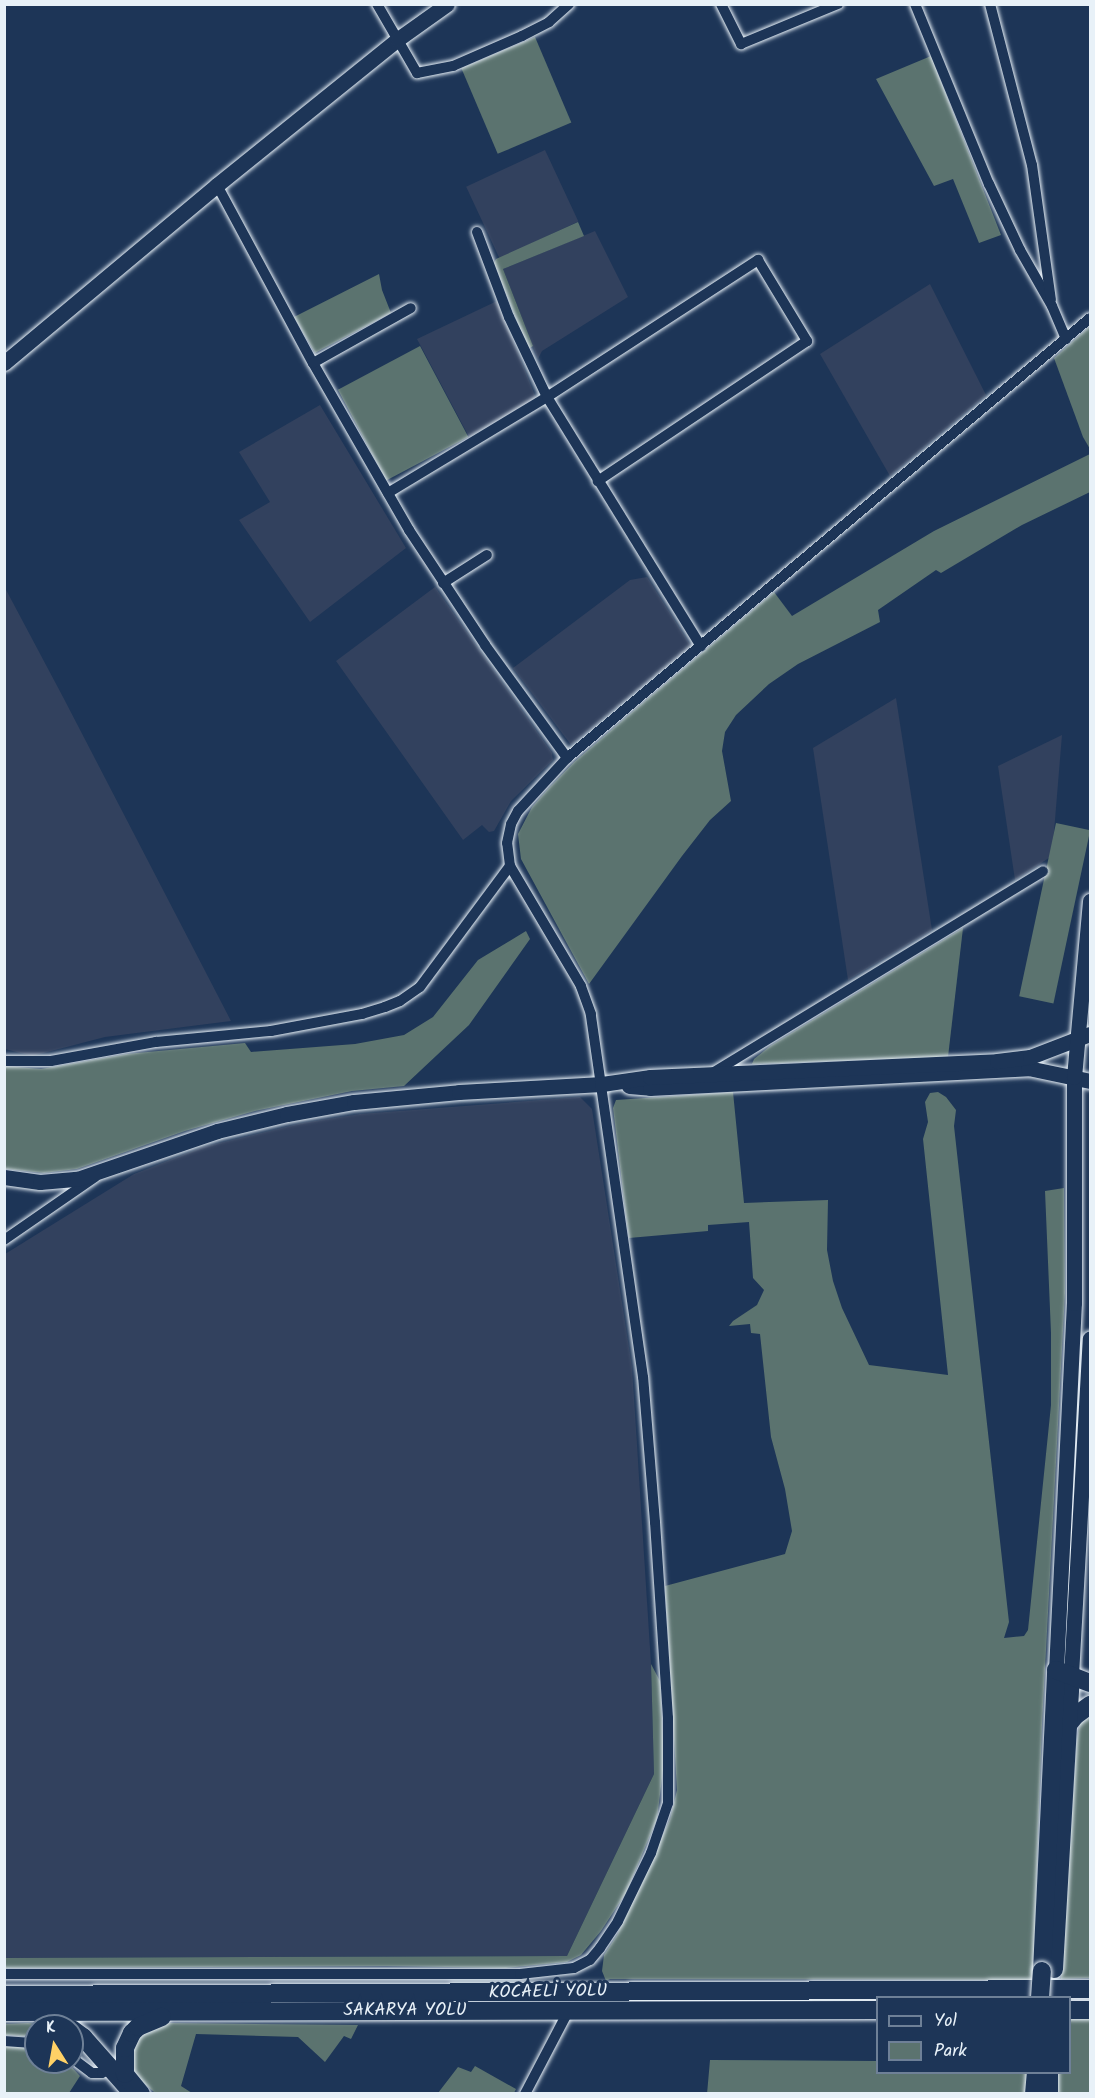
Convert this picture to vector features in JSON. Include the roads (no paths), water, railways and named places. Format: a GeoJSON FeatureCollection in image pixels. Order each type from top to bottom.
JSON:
{"type":"FeatureCollection","features":[{"type":"Feature","properties":{"kind":"highway"},"geometry":{"type":"LineString","coordinates":[[1063,1679],[1090,1683]]}},
{"type":"Feature","properties":{"kind":"highway"},"geometry":{"type":"LineString","coordinates":[[1063,1679],[1090,1694]]}},
{"type":"Feature","properties":{"kind":"highway"},"geometry":{"type":"LineString","coordinates":[[1041,1996],[1048,1971],[1067,1726],[1063,1679]]}},
{"type":"Feature","properties":{"kind":"highway"},"geometry":{"type":"LineString","coordinates":[[1052,1996],[1048,1971],[1063,1679]]}},
{"type":"Feature","properties":{"kind":"highway"},"geometry":{"type":"LineString","coordinates":[[1067,1726],[1075,1716],[1090,1705]]}},
{"type":"Feature","properties":{"kind":"highway","name":"KOCAELİ YOLU"},"geometry":{"type":"LineString","coordinates":[[10,1994],[1090,1989]]}},
{"type":"Feature","properties":{"kind":"highway","name":"SAKARYA YOLU"},"geometry":{"type":"LineString","coordinates":[[4,2013],[876,2010]]}},
{"type":"Feature","properties":{"kind":"highway"},"geometry":{"type":"LineString","coordinates":[[1071,2010],[1090,2010]]}},
{"type":"Feature","properties":{"kind":"highway"},"geometry":{"type":"LineString","coordinates":[[4,2013],[24,2017]]}},
{"type":"Feature","properties":{"kind":"highway"},"geometry":{"type":"LineString","coordinates":[[141,2094],[125,2074],[123,2058],[128,2040],[146,2022],[179,2013]]}},
{"type":"Feature","properties":{"kind":"highway"},"geometry":{"type":"LineString","coordinates":[[84,2039],[134,2094]]}},
{"type":"Feature","properties":{"kind":"highway"},"geometry":{"type":"LineString","coordinates":[[1034,2094],[1036,2074]]}},
{"type":"Feature","properties":{"kind":"highway"},"geometry":{"type":"LineString","coordinates":[[1049,2074],[1049,2094]]}},
{"type":"Feature","properties":{"kind":"street"},"geometry":{"type":"LineString","coordinates":[[377,4],[417,73],[443,69],[541,27],[569,4]]}},
{"type":"Feature","properties":{"kind":"street"},"geometry":{"type":"LineString","coordinates":[[4,363],[217,185],[398,39],[447,4]]}},
{"type":"Feature","properties":{"kind":"street"},"geometry":{"type":"LineString","coordinates":[[721,4],[741,44],[837,4]]}},
{"type":"Feature","properties":{"kind":"street"},"geometry":{"type":"LineString","coordinates":[[915,4],[989,184],[1020,250],[1052,306],[1066,339]]}},
{"type":"Feature","properties":{"kind":"street"},"geometry":{"type":"LineString","coordinates":[[990,4],[1032,165],[1052,306]]}},
{"type":"Feature","properties":{"kind":"street"},"geometry":{"type":"LineString","coordinates":[[217,185],[313,363],[388,493],[443,583],[496,661],[567,758]]}},
{"type":"Feature","properties":{"kind":"street"},"geometry":{"type":"LineString","coordinates":[[477,232],[509,316],[547,397],[701,646]]}},
{"type":"Feature","properties":{"kind":"street"},"geometry":{"type":"LineString","coordinates":[[388,493],[547,397],[758,260],[807,341],[598,481]]}},
{"type":"Feature","properties":{"kind":"street"},"geometry":{"type":"LineString","coordinates":[[313,363],[411,308]]}},
{"type":"Feature","properties":{"kind":"street"},"geometry":{"type":"LineString","coordinates":[[4,1974],[520,1974],[574,1968],[590,1960],[618,1921],[651,1853],[668,1803],[670,1777],[643,1377],[591,1014],[581,986],[510,866],[507,843],[518,811],[567,758],[1090,318]]}},
{"type":"Feature","properties":{"kind":"street"},"geometry":{"type":"LineString","coordinates":[[443,583],[487,555]]}},
{"type":"Feature","properties":{"kind":"street"},"geometry":{"type":"LineString","coordinates":[[4,1061],[51,1061],[156,1042],[271,1031],[362,1014],[385,1007],[405,998],[420,987],[510,866]]}},
{"type":"Feature","properties":{"kind":"street"},"geometry":{"type":"LineString","coordinates":[[711,1074],[1043,871]]}},
{"type":"Feature","properties":{"kind":"street"},"geometry":{"type":"LineString","coordinates":[[1063,1679],[1074,1303],[1074,1077],[1084,1037],[1090,901]]}},
{"type":"Feature","properties":{"kind":"street"},"geometry":{"type":"LineString","coordinates":[[4,1177],[40,1182],[77,1179],[217,1131],[322,1107],[420,1095],[602,1084],[650,1077],[1017,1059],[1047,1052],[1084,1037]]}},
{"type":"Feature","properties":{"kind":"street"},"geometry":{"type":"LineString","coordinates":[[602,1084],[650,1088],[1028,1068],[1090,1081]]}},
{"type":"Feature","properties":{"kind":"street"},"geometry":{"type":"LineString","coordinates":[[4,1240],[100,1173]]}},
{"type":"Feature","properties":{"kind":"street"},"geometry":{"type":"LineString","coordinates":[[1063,1679],[1090,1340]]}},
{"type":"Feature","properties":{"kind":"street"},"geometry":{"type":"LineString","coordinates":[[525,2094],[569,2010]]}},
{"type":"Feature","properties":{"kind":"street"},"geometry":{"type":"LineString","coordinates":[[4,2041],[24,2042]]}},
{"type":"Feature","properties":{"kind":"street"},"geometry":{"type":"LineString","coordinates":[[84,2067],[92,2073],[102,2073],[109,2068]]}}]}
